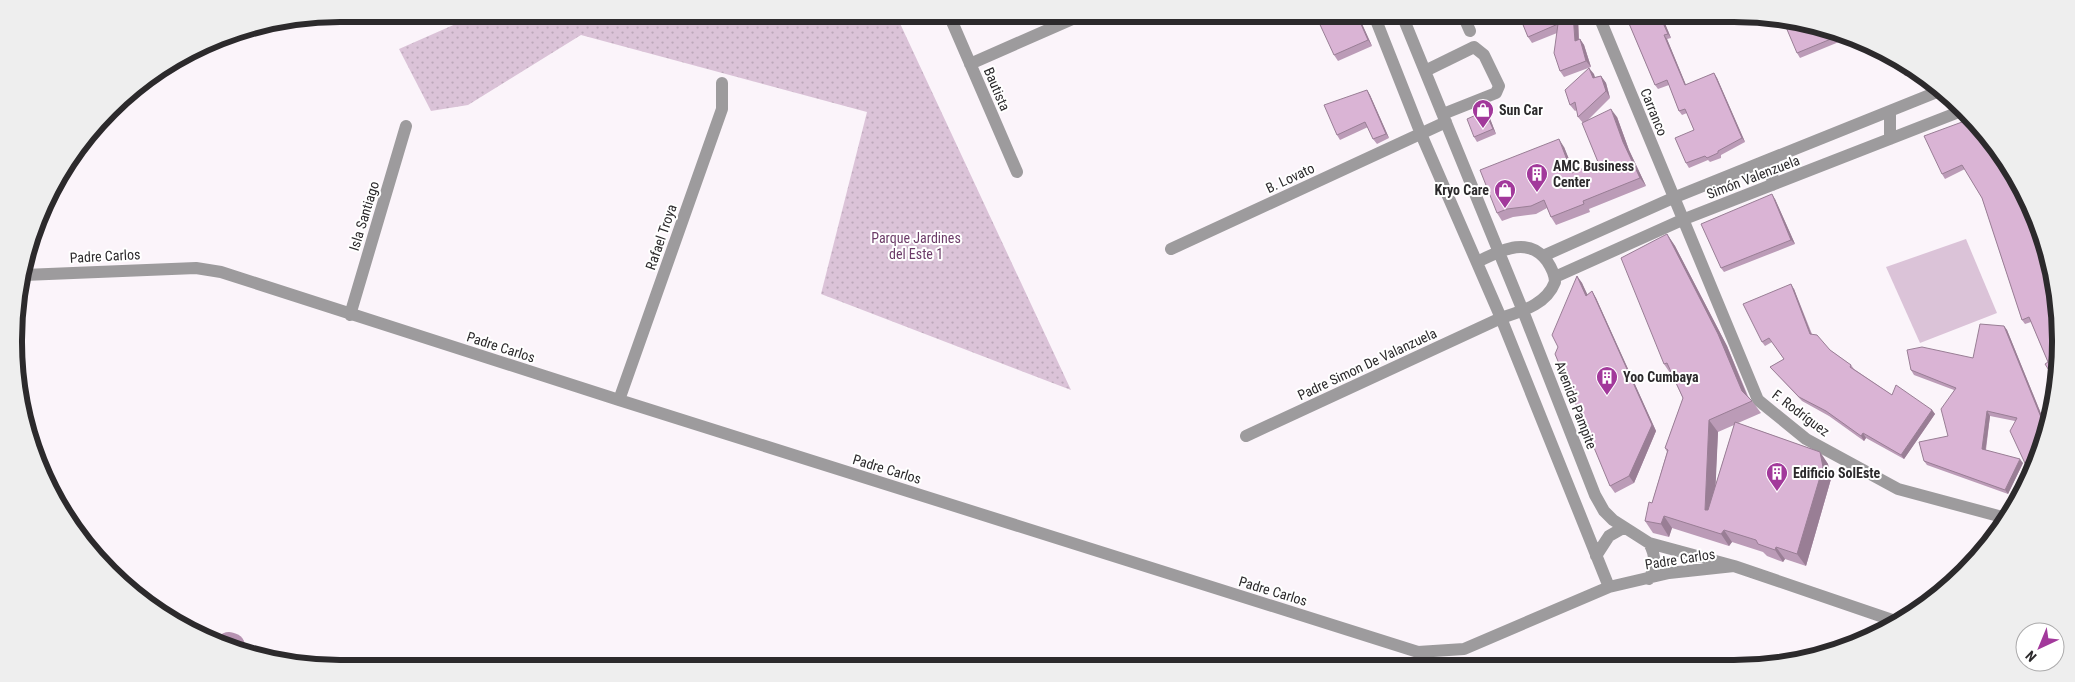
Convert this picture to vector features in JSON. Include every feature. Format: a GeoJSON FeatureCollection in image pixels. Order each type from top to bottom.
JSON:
{"type":"FeatureCollection","features":[{"type":"Feature","properties":{"kind":"street","name":"Bautista"},"geometry":{"type":"LineString","coordinates":[[952,22],[1016,172]]}},
{"type":"Feature","properties":{"kind":"street"},"geometry":{"type":"LineString","coordinates":[[970,64],[1065,22]]}},
{"type":"Feature","properties":{"kind":"street"},"geometry":{"type":"LineString","coordinates":[[1377,22],[1421,134],[1501,318],[1609,587]]}},
{"type":"Feature","properties":{"kind":"street","name":"Avenida Pampite"},"geometry":{"type":"LineString","coordinates":[[1405,22],[1523,310],[1595,495],[1604,511],[1623,528],[1649,543],[1734,566],[1886,621]]}},
{"type":"Feature","properties":{"kind":"street"},"geometry":{"type":"LineString","coordinates":[[1466,22],[1470,31]]}},
{"type":"Feature","properties":{"kind":"street","name":"Carranco"},"geometry":{"type":"LineString","coordinates":[[1601,22],[1682,220]]}},
{"type":"Feature","properties":{"kind":"street","name":"B. Lovato"},"geometry":{"type":"LineString","coordinates":[[1171,249],[1421,134],[1444,118],[1496,93],[1499,86],[1484,55],[1474,47],[1425,71]]}},
{"type":"Feature","properties":{"kind":"street","name":"Rafael Troya"},"geometry":{"type":"LineString","coordinates":[[619,400],[722,109],[722,83]]}},
{"type":"Feature","properties":{"kind":"street","name":"Simón Valenzuela"},"geometry":{"type":"LineString","coordinates":[[1543,256],[1673,198],[1934,93]]}},
{"type":"Feature","properties":{"kind":"street"},"geometry":{"type":"LineString","coordinates":[[1890,111],[1890,139]]}},
{"type":"Feature","properties":{"kind":"street","name":"Simón Valenzuela"},"geometry":{"type":"LineString","coordinates":[[1555,277],[1682,220],[1956,113]]}},
{"type":"Feature","properties":{"kind":"street","name":"Isla Santiago"},"geometry":{"type":"LineString","coordinates":[[350,314],[406,126]]}},
{"type":"Feature","properties":{"kind":"street"},"geometry":{"type":"LineString","coordinates":[[1772,185],[1773,158]]}},
{"type":"Feature","properties":{"kind":"street","name":"F. Rodríguez"},"geometry":{"type":"LineString","coordinates":[[1682,220],[1758,400],[1806,439],[1898,489],[2000,516]]}},
{"type":"Feature","properties":{"kind":"street"},"geometry":{"type":"LineString","coordinates":[[1477,262],[1499,252],[1526,246],[1535,249],[1543,256],[1555,277],[1552,289],[1545,299],[1501,318]]}},
{"type":"Feature","properties":{"kind":"street","name":"Padre Carlos"},"geometry":{"type":"LineString","coordinates":[[30,275],[196,268],[221,272],[619,400],[1418,652],[1464,649],[1609,587],[1669,573],[1734,566]]}},
{"type":"Feature","properties":{"kind":"street","name":"Padre Simon De Valanzuela"},"geometry":{"type":"LineString","coordinates":[[1246,436],[1501,318]]}},
{"type":"Feature","properties":{"kind":"street"},"geometry":{"type":"LineString","coordinates":[[1596,556],[1604,542],[1623,528]]}},
{"type":"Feature","properties":{"kind":"street"},"geometry":{"type":"LineString","coordinates":[[1649,543],[1653,550],[1655,565],[1649,579]]}},
{"type":"Feature","properties":{"kind":"green space","name":"Parque Jardines del Este 1"},"geometry":{"type":"Polygon","coordinates":[[[460,22],[899,22],[1071,390],[821,294],[867,112],[581,35],[468,105],[431,111],[399,49],[460,22]]]}},
{"type":"Feature","properties":{"kind":"green space"},"geometry":{"type":"Polygon","coordinates":[[[1966,239],[1997,313],[1920,343],[1886,267],[1966,239]]]}},
{"type":"Feature","properties":{"kind":"building"},"geometry":{"type":"Polygon","coordinates":[[[1319,22],[1360,22],[1368,40],[1334,55],[1319,22]]]}},
{"type":"Feature","properties":{"kind":"building"},"geometry":{"type":"Polygon","coordinates":[[[1522,22],[1574,22],[1575,41],[1580,39],[1586,61],[1560,71],[1554,53],[1558,24],[1528,37],[1522,22]]]}},
{"type":"Feature","properties":{"kind":"building"},"geometry":{"type":"Polygon","coordinates":[[[1628,22],[1663,22],[1668,34],[1664,35],[1685,85],[1714,73],[1742,138],[1707,158],[1705,156],[1686,163],[1675,138],[1694,130],[1685,109],[1679,111],[1667,80],[1655,85],[1628,22]]]}},
{"type":"Feature","properties":{"kind":"building"},"geometry":{"type":"Polygon","coordinates":[[[1786,27],[1833,38],[1797,53],[1786,27]]]}},
{"type":"Feature","properties":{"kind":"building"},"geometry":{"type":"Polygon","coordinates":[[[1589,68],[1593,78],[1601,76],[1606,91],[1578,117],[1575,102],[1570,105],[1565,90],[1589,68]]]}},
{"type":"Feature","properties":{"kind":"building"},"geometry":{"type":"Polygon","coordinates":[[[1367,90],[1386,134],[1373,139],[1365,122],[1337,135],[1324,105],[1367,90]]]}},
{"type":"Feature","properties":{"kind":"building"},"geometry":{"type":"Polygon","coordinates":[[[1611,109],[1623,142],[1640,178],[1583,201],[1584,204],[1551,217],[1544,200],[1531,206],[1507,209],[1497,213],[1480,170],[1559,139],[1572,173],[1598,162],[1582,123],[1611,109]]]}},
{"type":"Feature","properties":{"kind":"building","name":"Sun Car"},"geometry":{"type":"Polygon","coordinates":[[[1485,111],[1493,129],[1474,137],[1467,119],[1485,111]]]}},
{"type":"Feature","properties":{"kind":"building"},"geometry":{"type":"Polygon","coordinates":[[[1964,121],[1987,147],[2020,200],[2036,239],[2050,299],[2052,320],[2051,373],[2045,364],[2048,362],[2029,317],[2022,320],[1982,198],[1962,165],[1942,174],[1924,136],[1964,121]]]}},
{"type":"Feature","properties":{"kind":"building"},"geometry":{"type":"Polygon","coordinates":[[[1772,194],[1791,240],[1721,268],[1701,224],[1772,194]]]}},
{"type":"Feature","properties":{"kind":"building"},"geometry":{"type":"Polygon","coordinates":[[[1667,234],[1718,334],[1742,391],[1752,401],[1709,420],[1705,510],[1708,510],[1735,422],[1820,452],[1823,467],[1797,554],[1776,547],[1775,550],[1758,544],[1756,540],[1724,530],[1721,534],[1664,516],[1661,524],[1645,521],[1649,502],[1652,503],[1668,450],[1665,448],[1683,398],[1667,363],[1664,364],[1621,258],[1667,234]]]}},
{"type":"Feature","properties":{"kind":"building","name":"Yoo Cumbaya"},"geometry":{"type":"Polygon","coordinates":[[[1577,276],[1586,296],[1592,291],[1652,425],[1629,476],[1610,486],[1555,354],[1558,347],[1552,335],[1577,276]]]}},
{"type":"Feature","properties":{"kind":"building"},"geometry":{"type":"Polygon","coordinates":[[[1791,284],[1810,334],[1817,335],[1830,350],[1851,365],[1850,367],[1892,395],[1896,385],[1932,410],[1901,455],[1863,433],[1861,436],[1826,411],[1799,397],[1770,367],[1784,359],[1769,338],[1762,342],[1743,304],[1791,284]]]}},
{"type":"Feature","properties":{"kind":"building"},"geometry":{"type":"Polygon","coordinates":[[[1980,324],[2004,326],[2042,421],[2027,467],[2010,431],[2017,418],[1987,411],[1982,449],[2020,459],[2005,490],[1924,461],[1919,442],[1948,436],[1941,409],[1956,388],[1911,370],[1907,350],[1922,347],[1973,358],[1980,324]]]}},
{"type":"Feature","properties":{"kind":"place","name":"Sun Car"},"geometry":{"type":"Point","coordinates":[1483,129]}},
{"type":"Feature","properties":{"kind":"place","name":"AMC Business Center"},"geometry":{"type":"Point","coordinates":[1537,193]}},
{"type":"Feature","properties":{"kind":"place","name":"Kryo Care"},"geometry":{"type":"Point","coordinates":[1505,209]}},
{"type":"Feature","properties":{"kind":"place","name":"Yoo Cumbaya"},"geometry":{"type":"Point","coordinates":[1607,396]}},
{"type":"Feature","properties":{"kind":"place","name":"Edificio SolEste"},"geometry":{"type":"Point","coordinates":[1777,492]}}]}
